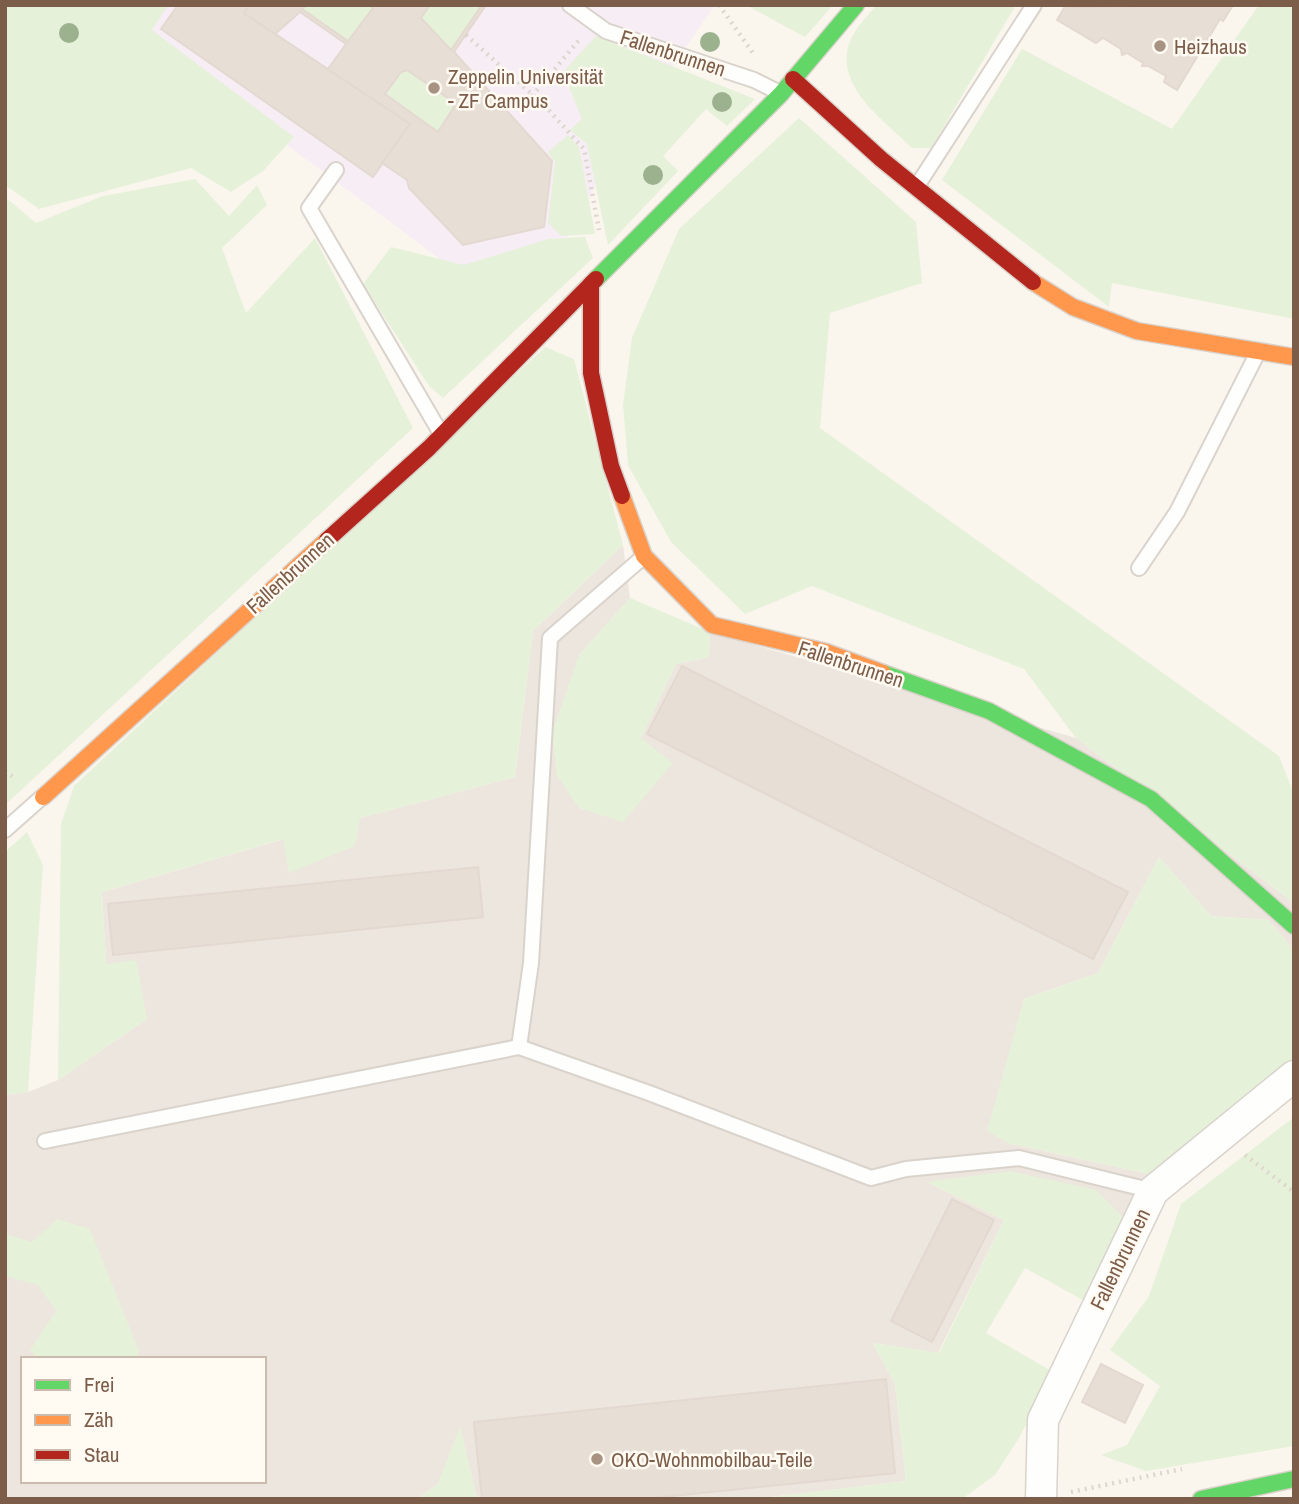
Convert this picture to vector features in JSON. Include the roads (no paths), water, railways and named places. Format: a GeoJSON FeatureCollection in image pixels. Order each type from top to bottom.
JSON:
{"type":"FeatureCollection","features":[{"type":"Feature","properties":{"kind":"street","name":"Fallenbrunnen"},"geometry":{"type":"LineString","coordinates":[[43,797],[442,435],[781,94],[856,5]]}},
{"type":"Feature","properties":{"kind":"street"},"geometry":{"type":"LineString","coordinates":[[793,79],[916,188],[1018,272],[1073,307],[1137,331],[1294,357]]}},
{"type":"Feature","properties":{"kind":"street","name":"Fallenbrunnen"},"geometry":{"type":"LineString","coordinates":[[591,284],[591,373],[611,466],[644,556],[712,625],[826,652],[989,711],[1151,799],[1266,898],[1294,926]]}},
{"type":"Feature","properties":{"kind":"street","name":"Fallenbrunnen"},"geometry":{"type":"LineString","coordinates":[[1052,1496],[1043,1420],[1153,1191],[1294,1076]]}},
{"type":"Feature","properties":{"kind":"street"},"geometry":{"type":"LineString","coordinates":[[1201,1499],[1294,1479]]}},
{"type":"Feature","properties":{"kind":"lane","name":"Fallenbrunnen"},"geometry":{"type":"LineString","coordinates":[[570,5],[606,31],[754,80],[781,94]]}},
{"type":"Feature","properties":{"kind":"lane"},"geometry":{"type":"LineString","coordinates":[[916,188],[1034,5]]}},
{"type":"Feature","properties":{"kind":"lane"},"geometry":{"type":"LineString","coordinates":[[336,170],[309,208],[442,435]]}},
{"type":"Feature","properties":{"kind":"lane"},"geometry":{"type":"LineString","coordinates":[[1139,568],[1177,512],[1257,353]]}},
{"type":"Feature","properties":{"kind":"lane"},"geometry":{"type":"LineString","coordinates":[[519,1047],[531,963],[550,638],[644,556]]}},
{"type":"Feature","properties":{"kind":"lane"},"geometry":{"type":"LineString","coordinates":[[5,830],[43,797]]}},
{"type":"Feature","properties":{"kind":"lane"},"geometry":{"type":"LineString","coordinates":[[45,1141],[519,1047],[649,1093],[871,1178],[906,1169],[1019,1158],[1153,1191]]}},
{"type":"Feature","properties":{"kind":"place","name":"Heizhaus"},"geometry":{"type":"Point","coordinates":[1160,46]}},
{"type":"Feature","properties":{"kind":"place","name":"Zeppelin Universität - ZF Campus"},"geometry":{"type":"Point","coordinates":[434,88]}},
{"type":"Feature","properties":{"kind":"place","name":"OKO-Wohnmobilbau-Teile"},"geometry":{"type":"Point","coordinates":[597,1459]}}]}
